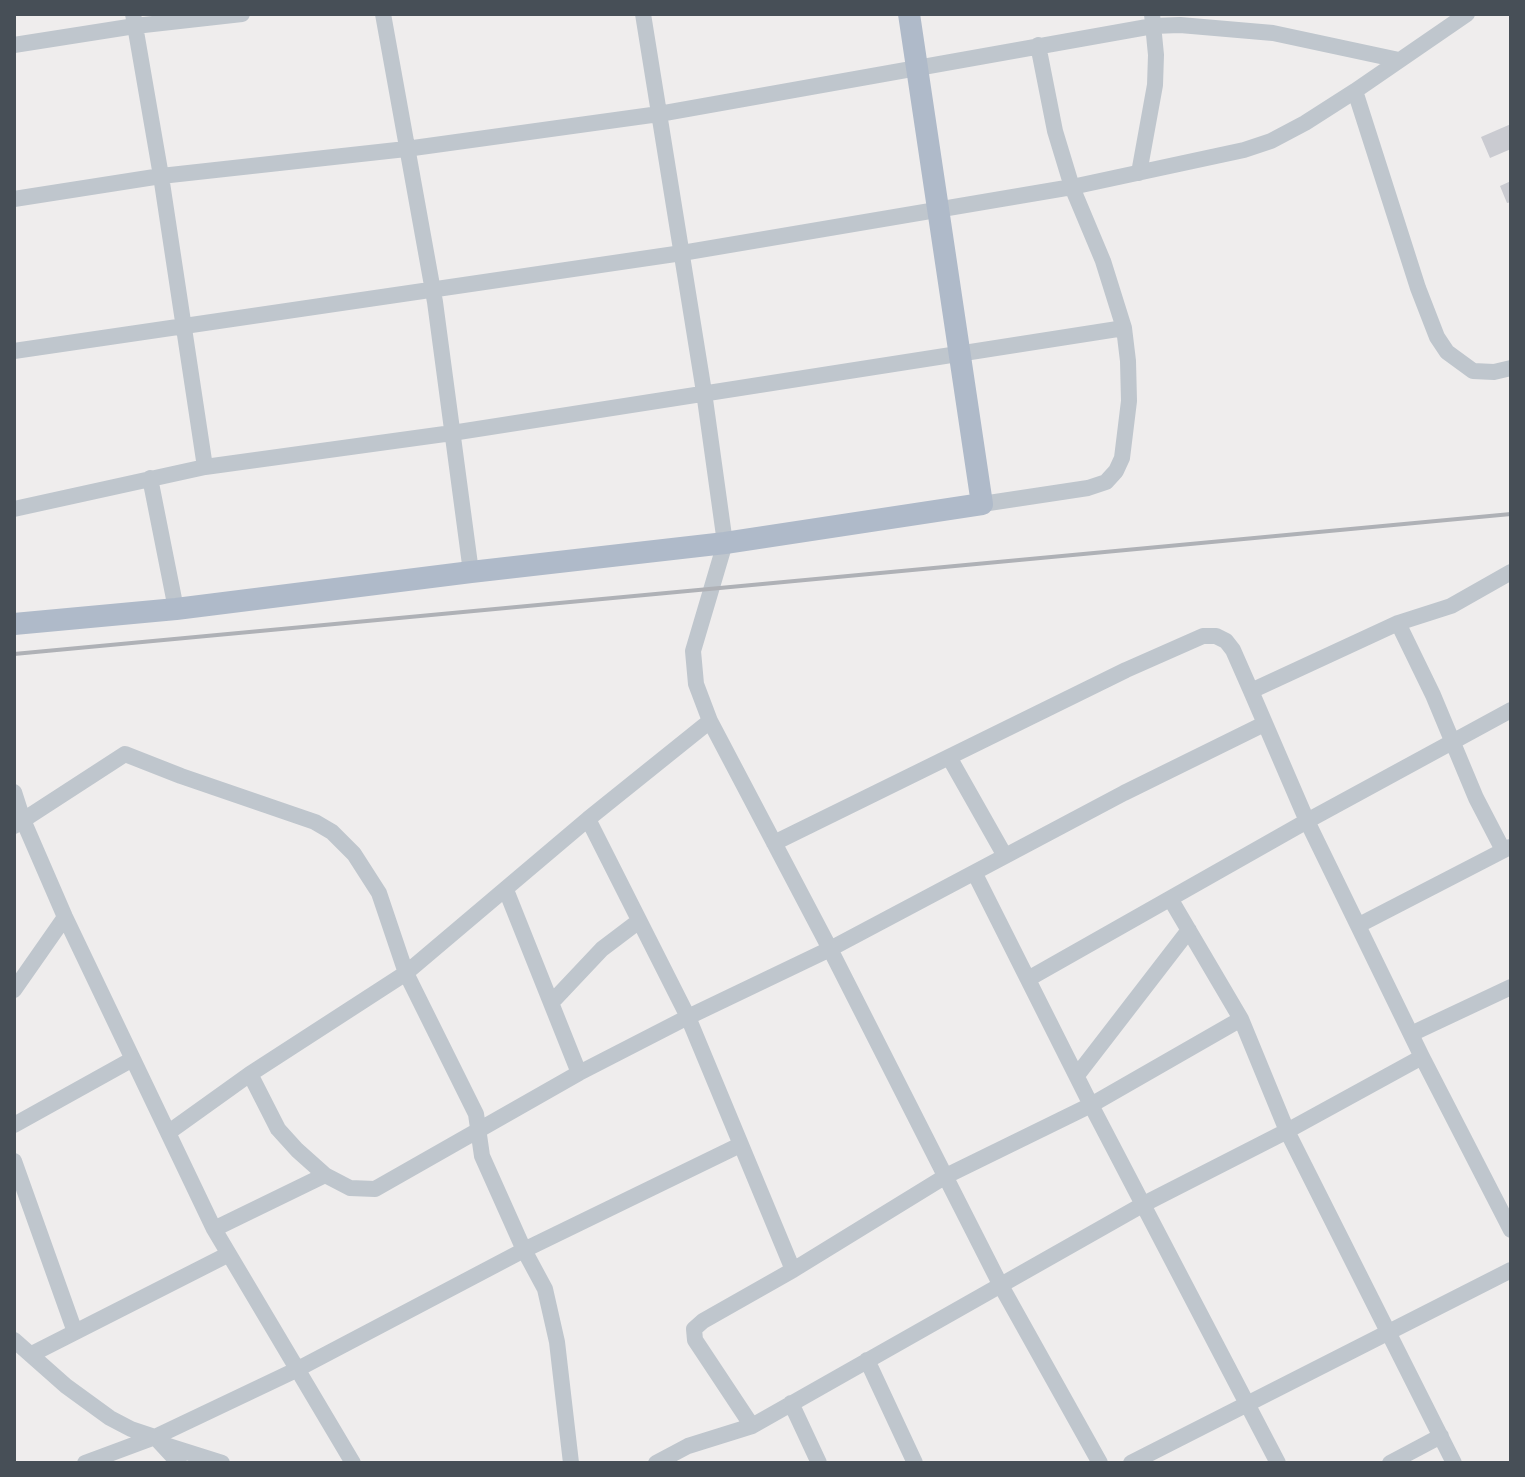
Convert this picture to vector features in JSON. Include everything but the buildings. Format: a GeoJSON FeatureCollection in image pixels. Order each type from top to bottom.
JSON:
{"type":"FeatureCollection","features":[{"type":"Feature","properties":{"kind":"main road"},"geometry":{"type":"LineString","coordinates":[[14,624],[176,609],[725,543],[982,504],[909,14]]}},
{"type":"Feature","properties":{"kind":"street"},"geometry":{"type":"LineString","coordinates":[[14,45],[134,20],[242,14]]}},
{"type":"Feature","properties":{"kind":"street"},"geometry":{"type":"LineString","coordinates":[[383,14],[432,288],[471,572]]}},
{"type":"Feature","properties":{"kind":"street"},"geometry":{"type":"LineString","coordinates":[[643,14],[725,543],[693,651],[696,684],[710,721],[1000,1284],[1100,1463]]}},
{"type":"Feature","properties":{"kind":"street"},"geometry":{"type":"LineString","coordinates":[[14,351],[682,253],[940,211],[1072,187],[1244,150],[1271,141],[1305,123],[1467,14]]}},
{"type":"Feature","properties":{"kind":"street"},"geometry":{"type":"LineString","coordinates":[[134,20],[205,467]]}},
{"type":"Feature","properties":{"kind":"street"},"geometry":{"type":"LineString","coordinates":[[14,199],[161,176],[406,149],[659,114],[916,69],[1153,20],[1273,33],[1399,60]]}},
{"type":"Feature","properties":{"kind":"street"},"geometry":{"type":"LineString","coordinates":[[1139,173],[1155,85],[1153,20]]}},
{"type":"Feature","properties":{"kind":"street"},"geometry":{"type":"LineString","coordinates":[[982,504],[1088,488],[1106,482],[1122,458],[1129,401],[1124,328],[1103,261],[1072,187],[1055,131],[1038,45]]}},
{"type":"Feature","properties":{"kind":"street"},"geometry":{"type":"LineString","coordinates":[[1355,91],[1418,288],[1437,337],[1447,352],[1473,371],[1494,372],[1511,368]]}},
{"type":"Feature","properties":{"kind":"street"},"geometry":{"type":"LineString","coordinates":[[14,509],[205,467],[452,433],[1124,328]]}},
{"type":"Feature","properties":{"kind":"street"},"geometry":{"type":"LineString","coordinates":[[150,478],[176,609]]}},
{"type":"Feature","properties":{"kind":"street"},"geometry":{"type":"LineString","coordinates":[[1251,691],[1398,623],[1451,606],[1511,572]]}},
{"type":"Feature","properties":{"kind":"street"},"geometry":{"type":"LineString","coordinates":[[1359,925],[1507,848],[1452,742],[1398,623]]}},
{"type":"Feature","properties":{"kind":"street"},"geometry":{"type":"LineString","coordinates":[[774,843],[1126,670],[1203,636],[1216,636],[1226,641],[1233,650],[1307,821],[1422,1057],[1511,1230]]}},
{"type":"Feature","properties":{"kind":"street"},"geometry":{"type":"LineString","coordinates":[[1028,979],[1511,710]]}},
{"type":"Feature","properties":{"kind":"street"},"geometry":{"type":"LineString","coordinates":[[169,1132],[250,1074],[406,973],[588,819],[710,721]]}},
{"type":"Feature","properties":{"kind":"street"},"geometry":{"type":"LineString","coordinates":[[250,1074],[278,1129],[325,1175],[350,1188],[375,1189],[579,1073],[830,949],[1124,793],[1264,724]]}},
{"type":"Feature","properties":{"kind":"street"},"geometry":{"type":"LineString","coordinates":[[19,823],[125,754],[306,818],[332,832],[370,876],[379,893],[406,973],[474,1108],[482,1156],[551,1305],[571,1463]]}},
{"type":"Feature","properties":{"kind":"street"},"geometry":{"type":"LineString","coordinates":[[949,757],[1005,856]]}},
{"type":"Feature","properties":{"kind":"street"},"geometry":{"type":"LineString","coordinates":[[14,792],[19,823],[227,1255],[349,1460]]}},
{"type":"Feature","properties":{"kind":"street"},"geometry":{"type":"LineString","coordinates":[[588,819],[688,1017],[793,1270]]}},
{"type":"Feature","properties":{"kind":"street"},"geometry":{"type":"LineString","coordinates":[[975,874],[1091,1105],[1278,1463]]}},
{"type":"Feature","properties":{"kind":"street"},"geometry":{"type":"LineString","coordinates":[[506,890],[579,1073]]}},
{"type":"Feature","properties":{"kind":"street"},"geometry":{"type":"LineString","coordinates":[[1171,900],[1241,1019],[1287,1131],[1454,1463]]}},
{"type":"Feature","properties":{"kind":"street"},"geometry":{"type":"LineString","coordinates":[[14,990],[65,917]]}},
{"type":"Feature","properties":{"kind":"street"},"geometry":{"type":"LineString","coordinates":[[552,1002],[602,949],[639,921]]}},
{"type":"Feature","properties":{"kind":"street"},"geometry":{"type":"LineString","coordinates":[[1078,1074],[1189,930]]}},
{"type":"Feature","properties":{"kind":"street"},"geometry":{"type":"LineString","coordinates":[[1411,1034],[1511,987]]}},
{"type":"Feature","properties":{"kind":"street"},"geometry":{"type":"LineString","coordinates":[[752,1426],[702,1353],[695,1340],[694,1329],[946,1176],[1091,1105],[1241,1019]]}},
{"type":"Feature","properties":{"kind":"street"},"geometry":{"type":"LineString","coordinates":[[656,1463],[688,1446],[752,1426],[1144,1204],[1422,1057]]}},
{"type":"Feature","properties":{"kind":"street"},"geometry":{"type":"LineString","coordinates":[[14,1125],[131,1060]]}},
{"type":"Feature","properties":{"kind":"street"},"geometry":{"type":"LineString","coordinates":[[85,1463],[160,1441],[524,1250],[740,1145]]}},
{"type":"Feature","properties":{"kind":"street"},"geometry":{"type":"LineString","coordinates":[[14,1161],[75,1332]]}},
{"type":"Feature","properties":{"kind":"street"},"geometry":{"type":"LineString","coordinates":[[214,1229],[325,1175]]}},
{"type":"Feature","properties":{"kind":"street"},"geometry":{"type":"LineString","coordinates":[[32,1354],[227,1255]]}},
{"type":"Feature","properties":{"kind":"street"},"geometry":{"type":"LineString","coordinates":[[1131,1463],[1511,1270]]}},
{"type":"Feature","properties":{"kind":"street"},"geometry":{"type":"LineString","coordinates":[[14,1340],[66,1386],[110,1418],[160,1441],[222,1463]]}},
{"type":"Feature","properties":{"kind":"street"},"geometry":{"type":"LineString","coordinates":[[867,1360],[915,1463]]}},
{"type":"Feature","properties":{"kind":"street"},"geometry":{"type":"LineString","coordinates":[[791,1403],[819,1463]]}},
{"type":"Feature","properties":{"kind":"street"},"geometry":{"type":"LineString","coordinates":[[1390,1463],[1441,1436]]}},
{"type":"Feature","properties":{"kind":"street"},"geometry":{"type":"LineString","coordinates":[[160,1441],[179,1463]]}},
{"type":"Feature","properties":{"kind":"railway"},"geometry":{"type":"LineString","coordinates":[[14,654],[1511,514]]}}]}
